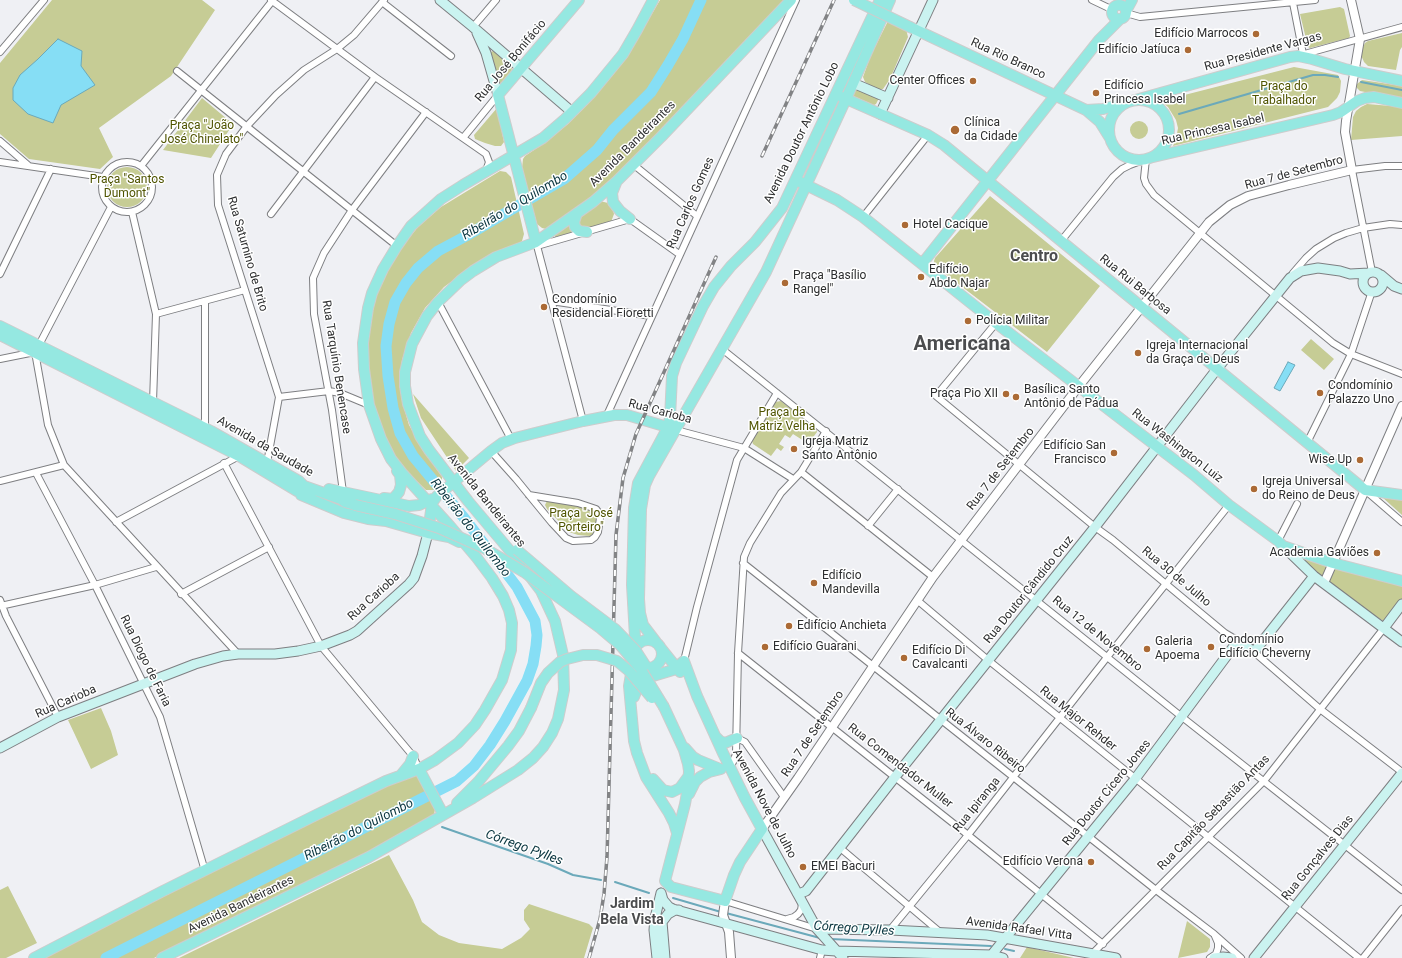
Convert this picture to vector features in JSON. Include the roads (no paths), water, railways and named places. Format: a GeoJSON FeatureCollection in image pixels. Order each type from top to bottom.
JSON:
{"type":"FeatureCollection","features":[{"type":"Feature","properties":{"kind":"main road"},"geometry":{"type":"LineString","coordinates":[[440,0],[572,112]]}},
{"type":"Feature","properties":{"kind":"main road","name":"Rua José Bonifácio"},"geometry":{"type":"LineString","coordinates":[[498,95],[579,0]]}},
{"type":"Feature","properties":{"kind":"main road"},"geometry":{"type":"LineString","coordinates":[[646,14],[649,5],[647,0]]}},
{"type":"Feature","properties":{"kind":"main road"},"geometry":{"type":"LineString","coordinates":[[393,503],[401,508],[403,512],[404,517],[399,521],[368,519],[344,513],[301,495],[298,486],[374,498],[393,499],[399,492],[401,485],[400,475],[378,433],[365,380],[363,355],[366,316],[372,293],[378,278],[411,226],[429,209],[451,192],[543,138],[572,112],[608,73],[623,54],[653,0]]}},
{"type":"Feature","properties":{"kind":"main road","name":"Avenida Bandeirantes"},"geometry":{"type":"LineString","coordinates":[[162,958],[369,857],[503,781],[533,758],[543,747],[552,733],[558,719],[564,690],[563,655],[559,637],[548,606],[540,591],[516,558],[452,485],[420,436],[408,404],[404,386],[404,372],[412,344],[424,320],[438,302],[461,280],[484,263],[496,257],[536,244],[593,202],[617,181],[791,0]]}},
{"type":"Feature","properties":{"kind":"main road","name":"Rua Rio Branco"},"geometry":{"type":"LineString","coordinates":[[854,0],[1086,110],[1100,122],[1110,138]]}},
{"type":"Feature","properties":{"kind":"main road"},"geometry":{"type":"LineString","coordinates":[[880,114],[888,98],[914,29],[933,0]]}},
{"type":"Feature","properties":{"kind":"main road"},"geometry":{"type":"LineString","coordinates":[[922,264],[1099,40],[1120,10],[1132,0]]}},
{"type":"Feature","properties":{"kind":"main road","name":"Avenida Doutor Antônio Lobo"},"geometry":{"type":"LineString","coordinates":[[677,835],[674,823],[669,813],[646,777],[637,753],[633,729],[629,686],[635,637],[632,585],[634,508],[638,483],[722,349],[766,272],[881,20],[886,1]]}},
{"type":"Feature","properties":{"kind":"main road","name":"Avenida Doutor Antônio Lobo"},"geometry":{"type":"LineString","coordinates":[[697,696],[681,664],[668,656],[658,644],[643,625],[640,613],[641,509],[645,486],[672,428],[672,376],[676,363],[703,306],[714,287],[730,266],[755,242],[782,208],[843,79],[886,1]]}},
{"type":"Feature","properties":{"kind":"main road"},"geometry":{"type":"LineString","coordinates":[[473,27],[484,45],[536,244]]}},
{"type":"Feature","properties":{"kind":"main road"},"geometry":{"type":"LineString","coordinates":[[1290,57],[1305,57],[1354,71],[1402,81]]}},
{"type":"Feature","properties":{"kind":"main road","name":"Rua Presidente Vargas"},"geometry":{"type":"LineString","coordinates":[[1131,101],[1290,57]]}},
{"type":"Feature","properties":{"kind":"main road"},"geometry":{"type":"LineString","coordinates":[[843,79],[888,98]]}},
{"type":"Feature","properties":{"kind":"main road","name":"Rua Rui Barbosa"},"geometry":{"type":"LineString","coordinates":[[836,94],[928,135],[959,157],[1365,490]]}},
{"type":"Feature","properties":{"kind":"main road","name":"Rua Princesa Isabel"},"geometry":{"type":"LineString","coordinates":[[1147,159],[1333,114],[1361,99],[1374,98],[1402,103]]}},
{"type":"Feature","properties":{"kind":"main road"},"geometry":{"type":"LineString","coordinates":[[1086,110],[1103,109],[1131,101],[1145,101],[1151,103],[1162,111],[1168,120],[1169,130],[1167,141],[1160,152],[1147,159],[1134,159],[1122,154],[1110,138],[1110,124],[1112,118],[1120,107],[1131,101]]}},
{"type":"Feature","properties":{"kind":"main road"},"geometry":{"type":"LineString","coordinates":[[509,140],[516,146],[527,148]]}},
{"type":"Feature","properties":{"kind":"main road","name":"Rua Washington Luiz"},"geometry":{"type":"LineString","coordinates":[[796,180],[837,200],[863,217],[996,323],[1157,446],[1229,505],[1280,544],[1314,576],[1402,642]]}},
{"type":"Feature","properties":{"kind":"main road"},"geometry":{"type":"LineString","coordinates":[[617,181],[612,191],[613,202],[620,211],[630,219]]}},
{"type":"Feature","properties":{"kind":"main road"},"geometry":{"type":"LineString","coordinates":[[577,213],[574,222],[575,227],[579,231],[587,232]]}},
{"type":"Feature","properties":{"kind":"main road"},"geometry":{"type":"LineString","coordinates":[[1290,278],[1301,271],[1318,268],[1350,274],[1374,273],[1398,288]]}},
{"type":"Feature","properties":{"kind":"main road"},"geometry":{"type":"LineString","coordinates":[[1371,290],[1380,289],[1383,284],[1382,278],[1374,273]]}},
{"type":"Feature","properties":{"kind":"main road"},"geometry":{"type":"LineString","coordinates":[[1371,290],[1364,283],[1364,280],[1374,273]]}},
{"type":"Feature","properties":{"kind":"main road"},"geometry":{"type":"LineString","coordinates":[[1350,274],[1371,290],[1398,288]]}},
{"type":"Feature","properties":{"kind":"main road","name":"Rua Doutor Cândido Cruz"},"geometry":{"type":"LineString","coordinates":[[796,893],[806,891],[895,776],[1095,526],[1217,368],[1290,278]]}},
{"type":"Feature","properties":{"kind":"main road","name":"Avenida da Saudade"},"geometry":{"type":"LineString","coordinates":[[0,326],[37,349],[298,486],[304,486],[341,499],[350,504],[395,514],[439,528],[484,548],[524,572],[600,628],[620,646],[640,668],[662,708]]}},
{"type":"Feature","properties":{"kind":"main road","name":"Avenida da Saudade"},"geometry":{"type":"LineString","coordinates":[[0,335],[37,349],[153,402],[267,463],[298,486]]}},
{"type":"Feature","properties":{"kind":"main road","name":"Rua Carioba"},"geometry":{"type":"LineString","coordinates":[[0,748],[58,717],[144,683],[208,660],[238,654],[287,653],[321,646],[357,631],[414,578],[418,570],[428,533],[430,504],[438,495],[502,443],[526,434],[607,415],[627,415],[672,428]]}},
{"type":"Feature","properties":{"kind":"main road"},"geometry":{"type":"LineString","coordinates":[[34,958],[160,892],[316,815],[400,776],[419,769],[448,751],[475,725],[502,680],[511,650],[512,624],[509,610],[503,596],[492,578],[469,548],[390,458]]}},
{"type":"Feature","properties":{"kind":"main road"},"geometry":{"type":"LineString","coordinates":[[1365,490],[1402,495]]}},
{"type":"Feature","properties":{"kind":"main road","name":"Rua Carioba"},"geometry":{"type":"LineString","coordinates":[[374,498],[414,506],[430,504]]}},
{"type":"Feature","properties":{"kind":"main road"},"geometry":{"type":"LineString","coordinates":[[481,518],[551,580],[610,625],[636,651],[644,664],[662,708],[681,743],[688,764],[685,804]]}},
{"type":"Feature","properties":{"kind":"main road"},"geometry":{"type":"LineString","coordinates":[[386,521],[455,539],[469,548]]}},
{"type":"Feature","properties":{"kind":"main road"},"geometry":{"type":"LineString","coordinates":[[1280,544],[1333,563],[1402,582]]}},
{"type":"Feature","properties":{"kind":"main road"},"geometry":{"type":"LineString","coordinates":[[1254,652],[1314,576]]}},
{"type":"Feature","properties":{"kind":"main road","name":"Rua Capitão Sebastião Antas"},"geometry":{"type":"LineString","coordinates":[[1384,628],[1402,604]]}},
{"type":"Feature","properties":{"kind":"main road"},"geometry":{"type":"LineString","coordinates":[[648,668],[644,668],[638,664],[634,658],[636,646],[647,640],[658,644],[661,650],[661,658],[656,665],[644,671],[638,678],[634,687],[637,728],[646,765],[655,782],[663,790],[672,792],[680,788],[688,777]]}},
{"type":"Feature","properties":{"kind":"main road","name":"Rua 30 de Julho"},"geometry":{"type":"LineString","coordinates":[[1242,643],[1254,652]]}},
{"type":"Feature","properties":{"kind":"main road","name":"Rua Doutor Cícero Jones"},"geometry":{"type":"LineString","coordinates":[[990,956],[1135,779],[1234,646],[1242,643]]}},
{"type":"Feature","properties":{"kind":"main road"},"geometry":{"type":"LineString","coordinates":[[419,769],[435,799],[446,812],[478,782],[519,731],[531,708],[541,683],[548,673],[554,667],[575,656],[590,654],[604,656],[623,665],[662,708]]}},
{"type":"Feature","properties":{"kind":"main road"},"geometry":{"type":"LineString","coordinates":[[664,673],[670,666],[668,656]]}},
{"type":"Feature","properties":{"kind":"main road"},"geometry":{"type":"LineString","coordinates":[[634,697],[637,689],[644,680],[664,673],[681,664]]}},
{"type":"Feature","properties":{"kind":"main road","name":"Avenida Nove de Julho"},"geometry":{"type":"LineString","coordinates":[[697,696],[715,736],[724,768],[762,829],[802,904],[820,932],[837,952]]}},
{"type":"Feature","properties":{"kind":"main road"},"geometry":{"type":"LineString","coordinates":[[715,736],[720,741],[725,743],[737,738]]}},
{"type":"Feature","properties":{"kind":"main road"},"geometry":{"type":"LineString","coordinates":[[681,743],[693,757],[724,768]]}},
{"type":"Feature","properties":{"kind":"main road"},"geometry":{"type":"LineString","coordinates":[[400,776],[410,764],[413,756]]}},
{"type":"Feature","properties":{"kind":"main road"},"geometry":{"type":"LineString","coordinates":[[656,958],[654,930],[655,918],[685,804],[691,789],[700,777],[709,772],[724,768]]}},
{"type":"Feature","properties":{"kind":"main road","name":"Rua Gonçalves Dias"},"geometry":{"type":"LineString","coordinates":[[1254,958],[1294,906],[1345,846],[1402,773]]}},
{"type":"Feature","properties":{"kind":"main road"},"geometry":{"type":"LineString","coordinates":[[724,903],[740,862],[762,829]]}},
{"type":"Feature","properties":{"kind":"main road","name":"Avenida Rafael Vitta"},"geometry":{"type":"LineString","coordinates":[[665,878],[666,883],[671,887],[724,903]]}},
{"type":"Feature","properties":{"kind":"main road"},"geometry":{"type":"LineString","coordinates":[[661,893],[666,904],[673,909],[724,918],[740,926],[821,954],[837,952],[848,955],[990,956],[1003,958]]}},
{"type":"Feature","properties":{"kind":"main road"},"geometry":{"type":"LineString","coordinates":[[665,958],[662,922],[671,912],[679,910]]}},
{"type":"Feature","properties":{"kind":"main road","name":"Avenida Rafael Vitta"},"geometry":{"type":"LineString","coordinates":[[820,932],[890,930],[987,936],[1072,950],[1091,956],[1116,958]]}},
{"type":"Feature","properties":{"kind":"main road"},"geometry":{"type":"LineString","coordinates":[[1072,950],[1077,953],[1080,958]]}},
{"type":"Feature","properties":{"kind":"main road"},"geometry":{"type":"LineString","coordinates":[[1214,958],[1232,958]]}},
{"type":"Feature","properties":{"kind":"street"},"geometry":{"type":"LineString","coordinates":[[0,52],[44,0]]}},
{"type":"Feature","properties":{"kind":"street"},"geometry":{"type":"LineString","coordinates":[[141,166],[272,0],[375,77],[486,154],[489,162],[484,173]]}},
{"type":"Feature","properties":{"kind":"street"},"geometry":{"type":"LineString","coordinates":[[473,27],[496,0]]}},
{"type":"Feature","properties":{"kind":"street","name":"Rua Carlos Gomes"},"geometry":{"type":"LineString","coordinates":[[607,415],[679,254],[796,0]]}},
{"type":"Feature","properties":{"kind":"street"},"geometry":{"type":"LineString","coordinates":[[1092,0],[1140,17],[1315,0]]}},
{"type":"Feature","properties":{"kind":"street"},"geometry":{"type":"LineString","coordinates":[[1351,0],[1360,39],[1351,86],[1345,132],[1363,228],[1374,273]]}},
{"type":"Feature","properties":{"kind":"street"},"geometry":{"type":"LineString","coordinates":[[383,1],[451,56]]}},
{"type":"Feature","properties":{"kind":"street","name":"Rua Saturnino de Brito"},"geometry":{"type":"LineString","coordinates":[[267,463],[279,397],[218,205],[216,176],[226,154],[247,126],[276,95],[304,70],[337,49],[354,35],[383,1]]}},
{"type":"Feature","properties":{"kind":"street"},"geometry":{"type":"LineString","coordinates":[[1293,3],[1303,54]]}},
{"type":"Feature","properties":{"kind":"street","name":"Rua Presidente Vargas"},"geometry":{"type":"LineString","coordinates":[[1290,57],[1402,27]]}},
{"type":"Feature","properties":{"kind":"street"},"geometry":{"type":"LineString","coordinates":[[177,71],[397,246]]}},
{"type":"Feature","properties":{"kind":"street"},"geometry":{"type":"LineString","coordinates":[[270,214],[375,77]]}},
{"type":"Feature","properties":{"kind":"street","name":"Rua José Bonifácio"},"geometry":{"type":"LineString","coordinates":[[463,138],[498,95]]}},
{"type":"Feature","properties":{"kind":"street","name":"Rua Tarquínio Benencase"},"geometry":{"type":"LineString","coordinates":[[342,492],[329,391],[314,314],[313,278],[324,253],[352,210],[426,112]]}},
{"type":"Feature","properties":{"kind":"street"},"geometry":{"type":"LineString","coordinates":[[863,217],[928,135]]}},
{"type":"Feature","properties":{"kind":"street"},"geometry":{"type":"LineString","coordinates":[[0,151],[2,142],[29,166]]}},
{"type":"Feature","properties":{"kind":"street"},"geometry":{"type":"LineString","coordinates":[[1147,159],[1144,166],[1144,178],[1150,190],[1324,336],[1343,350],[1402,374]]}},
{"type":"Feature","properties":{"kind":"street"},"geometry":{"type":"LineString","coordinates":[[1060,240],[1113,177],[1122,169],[1147,159]]}},
{"type":"Feature","properties":{"kind":"street"},"geometry":{"type":"LineString","coordinates":[[0,162],[103,177]]}},
{"type":"Feature","properties":{"kind":"street"},"geometry":{"type":"LineString","coordinates":[[120,162],[134,163],[141,166],[147,172],[151,180],[151,192],[146,203],[140,209],[132,212],[121,212],[111,207],[103,196],[102,183],[103,177],[107,171],[120,162]]}},
{"type":"Feature","properties":{"kind":"street"},"geometry":{"type":"LineString","coordinates":[[634,165],[697,216]]}},
{"type":"Feature","properties":{"kind":"street","name":"Rua 7 de Setembro"},"geometry":{"type":"LineString","coordinates":[[762,829],[933,577],[1079,386],[1200,232],[1219,213],[1230,205],[1248,196],[1283,186],[1352,170],[1385,166],[1402,166]]}},
{"type":"Feature","properties":{"kind":"street"},"geometry":{"type":"LineString","coordinates":[[0,274],[51,169]]}},
{"type":"Feature","properties":{"kind":"street"},"geometry":{"type":"LineString","coordinates":[[111,207],[37,349],[48,425],[64,465],[156,567],[238,654]]}},
{"type":"Feature","properties":{"kind":"street"},"geometry":{"type":"LineString","coordinates":[[132,212],[156,314],[153,402]]}},
{"type":"Feature","properties":{"kind":"street"},"geometry":{"type":"LineString","coordinates":[[583,421],[536,244],[587,232],[630,219],[679,254]]}},
{"type":"Feature","properties":{"kind":"street"},"geometry":{"type":"LineString","coordinates":[[1290,278],[1306,258],[1324,243],[1346,233],[1363,228],[1390,224],[1402,225]]}},
{"type":"Feature","properties":{"kind":"street"},"geometry":{"type":"LineString","coordinates":[[156,314],[245,290]]}},
{"type":"Feature","properties":{"kind":"street"},"geometry":{"type":"LineString","coordinates":[[1307,443],[1351,354],[1371,290]]}},
{"type":"Feature","properties":{"kind":"street"},"geometry":{"type":"LineString","coordinates":[[204,428],[205,301]]}},
{"type":"Feature","properties":{"kind":"street"},"geometry":{"type":"LineString","coordinates":[[551,301],[651,316]]}},
{"type":"Feature","properties":{"kind":"street"},"geometry":{"type":"LineString","coordinates":[[438,302],[511,439]]}},
{"type":"Feature","properties":{"kind":"street","name":"Rua 30 de Julho"},"geometry":{"type":"LineString","coordinates":[[996,323],[936,396],[1225,633],[1242,643]]}},
{"type":"Feature","properties":{"kind":"street"},"geometry":{"type":"LineString","coordinates":[[0,359],[37,349]]}},
{"type":"Feature","properties":{"kind":"street","name":"Rua 12 de Novembro"},"geometry":{"type":"LineString","coordinates":[[722,349],[1108,656],[1182,717],[1402,890]]}},
{"type":"Feature","properties":{"kind":"street"},"geometry":{"type":"LineString","coordinates":[[279,397],[329,391],[340,393],[370,405]]}},
{"type":"Feature","properties":{"kind":"street"},"geometry":{"type":"LineString","coordinates":[[681,664],[737,460],[777,393]]}},
{"type":"Feature","properties":{"kind":"street"},"geometry":{"type":"LineString","coordinates":[[1324,583],[1402,406]]}},
{"type":"Feature","properties":{"kind":"street","name":"Rua Carioba"},"geometry":{"type":"LineString","coordinates":[[672,428],[744,448],[793,479]]}},
{"type":"Feature","properties":{"kind":"street"},"geometry":{"type":"LineString","coordinates":[[724,768],[732,762],[736,754],[738,653],[743,563],[745,552],[781,493],[801,472],[826,431]]}},
{"type":"Feature","properties":{"kind":"street"},"geometry":{"type":"LineString","coordinates":[[491,452],[566,538],[573,541],[591,540],[595,537],[600,525],[599,513],[596,509],[578,503],[529,495]]}},
{"type":"Feature","properties":{"kind":"street"},"geometry":{"type":"LineString","coordinates":[[116,522],[239,456]]}},
{"type":"Feature","properties":{"kind":"street"},"geometry":{"type":"LineString","coordinates":[[224,464],[321,646],[413,756],[419,769]]}},
{"type":"Feature","properties":{"kind":"street"},"geometry":{"type":"LineString","coordinates":[[0,481],[64,465]]}},
{"type":"Feature","properties":{"kind":"street"},"geometry":{"type":"LineString","coordinates":[[801,472],[933,577]]}},
{"type":"Feature","properties":{"kind":"street","name":"Rua Diogo de Faria"},"geometry":{"type":"LineString","coordinates":[[36,473],[95,585],[160,717],[205,871]]}},
{"type":"Feature","properties":{"kind":"street"},"geometry":{"type":"LineString","coordinates":[[868,526],[898,489]]}},
{"type":"Feature","properties":{"kind":"street","name":"Rua Rui Barbosa"},"geometry":{"type":"LineString","coordinates":[[1365,490],[1402,522]]}},
{"type":"Feature","properties":{"kind":"street"},"geometry":{"type":"LineString","coordinates":[[1280,544],[1297,504]]}},
{"type":"Feature","properties":{"kind":"street","name":"Rua Ipiranga"},"geometry":{"type":"LineString","coordinates":[[890,930],[968,835],[1108,656],[1229,505]]}},
{"type":"Feature","properties":{"kind":"street"},"geometry":{"type":"LineString","coordinates":[[181,594],[269,547]]}},
{"type":"Feature","properties":{"kind":"street","name":"Rua Álvaro Ribeiro"},"geometry":{"type":"LineString","coordinates":[[743,563],[940,720],[1214,934],[1241,958]]}},
{"type":"Feature","properties":{"kind":"street"},"geometry":{"type":"LineString","coordinates":[[58,717],[0,604],[95,585],[156,567]]}},
{"type":"Feature","properties":{"kind":"street","name":"Rua Major Rehder"},"geometry":{"type":"LineString","coordinates":[[917,600],[1060,719],[1359,958]]}},
{"type":"Feature","properties":{"kind":"street","name":"Rua Capitão Sebastião Antas"},"geometry":{"type":"LineString","coordinates":[[1091,956],[1264,781],[1384,628]]}},
{"type":"Feature","properties":{"kind":"street","name":"Rua 30 de Julho"},"geometry":{"type":"LineString","coordinates":[[1254,652],[1320,709],[1402,773]]}},
{"type":"Feature","properties":{"kind":"street","name":"Rua Comendador Muller"},"geometry":{"type":"LineString","coordinates":[[738,653],[895,776],[1103,944]]}},
{"type":"Feature","properties":{"kind":"street"},"geometry":{"type":"LineString","coordinates":[[737,738],[745,742],[784,797]]}},
{"type":"Feature","properties":{"kind":"street"},"geometry":{"type":"LineString","coordinates":[[839,847],[941,933]]}},
{"type":"Feature","properties":{"kind":"street"},"geometry":{"type":"LineString","coordinates":[[724,903],[724,918],[730,937],[731,958]]}},
{"type":"Feature","properties":{"kind":"street","name":"Avenida Rafael Vitta"},"geometry":{"type":"LineString","coordinates":[[724,903],[783,919],[820,932]]}},
{"type":"Feature","properties":{"kind":"street"},"geometry":{"type":"LineString","coordinates":[[783,919],[790,919],[798,914],[801,910],[802,904]]}},
{"type":"Feature","properties":{"kind":"street"},"geometry":{"type":"LineString","coordinates":[[1363,958],[1402,909]]}},
{"type":"Feature","properties":{"kind":"street"},"geometry":{"type":"LineString","coordinates":[[730,937],[740,926]]}},
{"type":"Feature","properties":{"kind":"street"},"geometry":{"type":"LineString","coordinates":[[1210,958],[1216,954],[1218,948],[1218,943],[1214,934]]}},
{"type":"Feature","properties":{"kind":"water"},"geometry":{"type":"Polygon","coordinates":[[[58,39],[82,51],[81,66],[95,85],[61,105],[53,123],[28,114],[13,100],[13,88],[20,75],[58,39]]]}},
{"type":"Feature","properties":{"kind":"water"},"geometry":{"type":"Polygon","coordinates":[[[1288,362],[1295,365],[1280,391],[1274,388],[1288,362]]]}},
{"type":"Feature","properties":{"kind":"waterway","name":"Ribeirão do Quilombo"},"geometry":{"type":"LineString","coordinates":[[106,958],[457,781],[474,766],[490,745],[505,721],[527,681],[533,664],[537,635],[535,621],[517,587],[465,519],[413,456],[400,433],[393,408],[388,376],[386,346],[389,324],[395,302],[406,283],[418,268],[438,251],[564,179],[597,150],[613,130],[651,92],[683,39],[701,0]]}},
{"type":"Feature","properties":{"kind":"waterway"},"geometry":{"type":"LineString","coordinates":[[1179,114],[1313,75],[1338,77]]}},
{"type":"Feature","properties":{"kind":"waterway"},"geometry":{"type":"LineString","coordinates":[[1361,82],[1402,90]]}},
{"type":"Feature","properties":{"kind":"waterway","name":"Córrego Pylles"},"geometry":{"type":"LineString","coordinates":[[442,827],[548,864],[573,875],[601,880]]}},
{"type":"Feature","properties":{"kind":"waterway","name":"Córrego Pylles"},"geometry":{"type":"LineString","coordinates":[[615,882],[649,893]]}},
{"type":"Feature","properties":{"kind":"waterway","name":"Córrego Pylles"},"geometry":{"type":"LineString","coordinates":[[673,898],[721,912]]}},
{"type":"Feature","properties":{"kind":"waterway","name":"Córrego Pylles"},"geometry":{"type":"LineString","coordinates":[[726,913],[820,938]]}},
{"type":"Feature","properties":{"kind":"waterway","name":"Córrego Pylles"},"geometry":{"type":"LineString","coordinates":[[830,939],[991,946]]}},
{"type":"Feature","properties":{"kind":"waterway","name":"Córrego Pylles"},"geometry":{"type":"LineString","coordinates":[[1005,949],[1014,951]]}},
{"type":"Feature","properties":{"kind":"railway"},"geometry":{"type":"LineString","coordinates":[[762,156],[834,0]]}},
{"type":"Feature","properties":{"kind":"railway"},"geometry":{"type":"LineString","coordinates":[[589,958],[600,919],[607,857],[616,535],[623,478],[636,434],[716,257]]}},
{"type":"Feature","properties":{"kind":"place","name":"Edifício Marrocos"},"geometry":{"type":"Point","coordinates":[1256,34]}},
{"type":"Feature","properties":{"kind":"place","name":"Edifício Jatíuca"},"geometry":{"type":"Point","coordinates":[1188,50]}},
{"type":"Feature","properties":{"kind":"place","name":"Center Offices"},"geometry":{"type":"Point","coordinates":[973,81]}},
{"type":"Feature","properties":{"kind":"place","name":"Edifício Princesa Isabel"},"geometry":{"type":"Point","coordinates":[1096,93]}},
{"type":"Feature","properties":{"kind":"place","name":"Clínica da Cidade"},"geometry":{"type":"Point","coordinates":[955,130]}},
{"type":"Feature","properties":{"kind":"place","name":"Hotel Cacique"},"geometry":{"type":"Point","coordinates":[905,225]}},
{"type":"Feature","properties":{"kind":"place","name":"Edifício Abdo Najar"},"geometry":{"type":"Point","coordinates":[921,277]}},
{"type":"Feature","properties":{"kind":"place","name":"Praça \"Basílio Rangel\""},"geometry":{"type":"Point","coordinates":[785,283]}},
{"type":"Feature","properties":{"kind":"place","name":"Condomínio Residencial Fioretti"},"geometry":{"type":"Point","coordinates":[544,307]}},
{"type":"Feature","properties":{"kind":"place","name":"Polícia Militar"},"geometry":{"type":"Point","coordinates":[968,321]}},
{"type":"Feature","properties":{"kind":"place","name":"Igreja Internacional da Graça de Deus"},"geometry":{"type":"Point","coordinates":[1138,353]}},
{"type":"Feature","properties":{"kind":"place","name":"Condomínio Palazzo Uno"},"geometry":{"type":"Point","coordinates":[1320,393]}},
{"type":"Feature","properties":{"kind":"place","name":"Praça Pio XII"},"geometry":{"type":"Point","coordinates":[1006,394]}},
{"type":"Feature","properties":{"kind":"place","name":"Basílica Santo Antônio de Pádua"},"geometry":{"type":"Point","coordinates":[1016,397]}},
{"type":"Feature","properties":{"kind":"place","name":"Igreja Matriz Santo Antônio"},"geometry":{"type":"Point","coordinates":[794,449]}},
{"type":"Feature","properties":{"kind":"place","name":"Edifício San Francisco"},"geometry":{"type":"Point","coordinates":[1114,453]}},
{"type":"Feature","properties":{"kind":"place","name":"Wise Up"},"geometry":{"type":"Point","coordinates":[1360,460]}},
{"type":"Feature","properties":{"kind":"place","name":"Igreja Universal do Reino de Deus"},"geometry":{"type":"Point","coordinates":[1254,489]}},
{"type":"Feature","properties":{"kind":"place","name":"Academia Gaviões"},"geometry":{"type":"Point","coordinates":[1377,553]}},
{"type":"Feature","properties":{"kind":"place","name":"Edifício Mandevilla"},"geometry":{"type":"Point","coordinates":[814,583]}},
{"type":"Feature","properties":{"kind":"place","name":"Edifício Anchieta"},"geometry":{"type":"Point","coordinates":[789,626]}},
{"type":"Feature","properties":{"kind":"place","name":"Edifício Guarani"},"geometry":{"type":"Point","coordinates":[765,647]}},
{"type":"Feature","properties":{"kind":"place","name":"Condomínio Edifício Cheverny"},"geometry":{"type":"Point","coordinates":[1211,647]}},
{"type":"Feature","properties":{"kind":"place","name":"Galeria Apoema"},"geometry":{"type":"Point","coordinates":[1147,649]}},
{"type":"Feature","properties":{"kind":"place","name":"Edifício Di Cavalcanti"},"geometry":{"type":"Point","coordinates":[904,658]}},
{"type":"Feature","properties":{"kind":"place","name":"Edifício Verona"},"geometry":{"type":"Point","coordinates":[1091,862]}},
{"type":"Feature","properties":{"kind":"place","name":"EMEI Bacuri"},"geometry":{"type":"Point","coordinates":[803,867]}},
{"type":"Feature","properties":{"kind":"district","name":"Centro"},"geometry":{"type":"Point","coordinates":[1034,257]}},
{"type":"Feature","properties":{"kind":"district","name":"Americana"},"geometry":{"type":"Point","coordinates":[962,345]}},
{"type":"Feature","properties":{"kind":"district","name":"Jardim Bela Vista"},"geometry":{"type":"Point","coordinates":[632,912]}},
{"type":"Feature","properties":{"kind":"park label","name":"Praça do Trabalhador"},"geometry":{"type":"Point","coordinates":[1284,94]}},
{"type":"Feature","properties":{"kind":"park label","name":"Praça \"João José Chinelato\""},"geometry":{"type":"Point","coordinates":[202,133]}},
{"type":"Feature","properties":{"kind":"park label","name":"Praça \"Santos Dumont\""},"geometry":{"type":"Point","coordinates":[127,187]}},
{"type":"Feature","properties":{"kind":"park label","name":"Praça da Matriz Velha"},"geometry":{"type":"Point","coordinates":[782,420]}},
{"type":"Feature","properties":{"kind":"park label","name":"Praça \"José Porteiro\""},"geometry":{"type":"Point","coordinates":[581,521]}}]}
